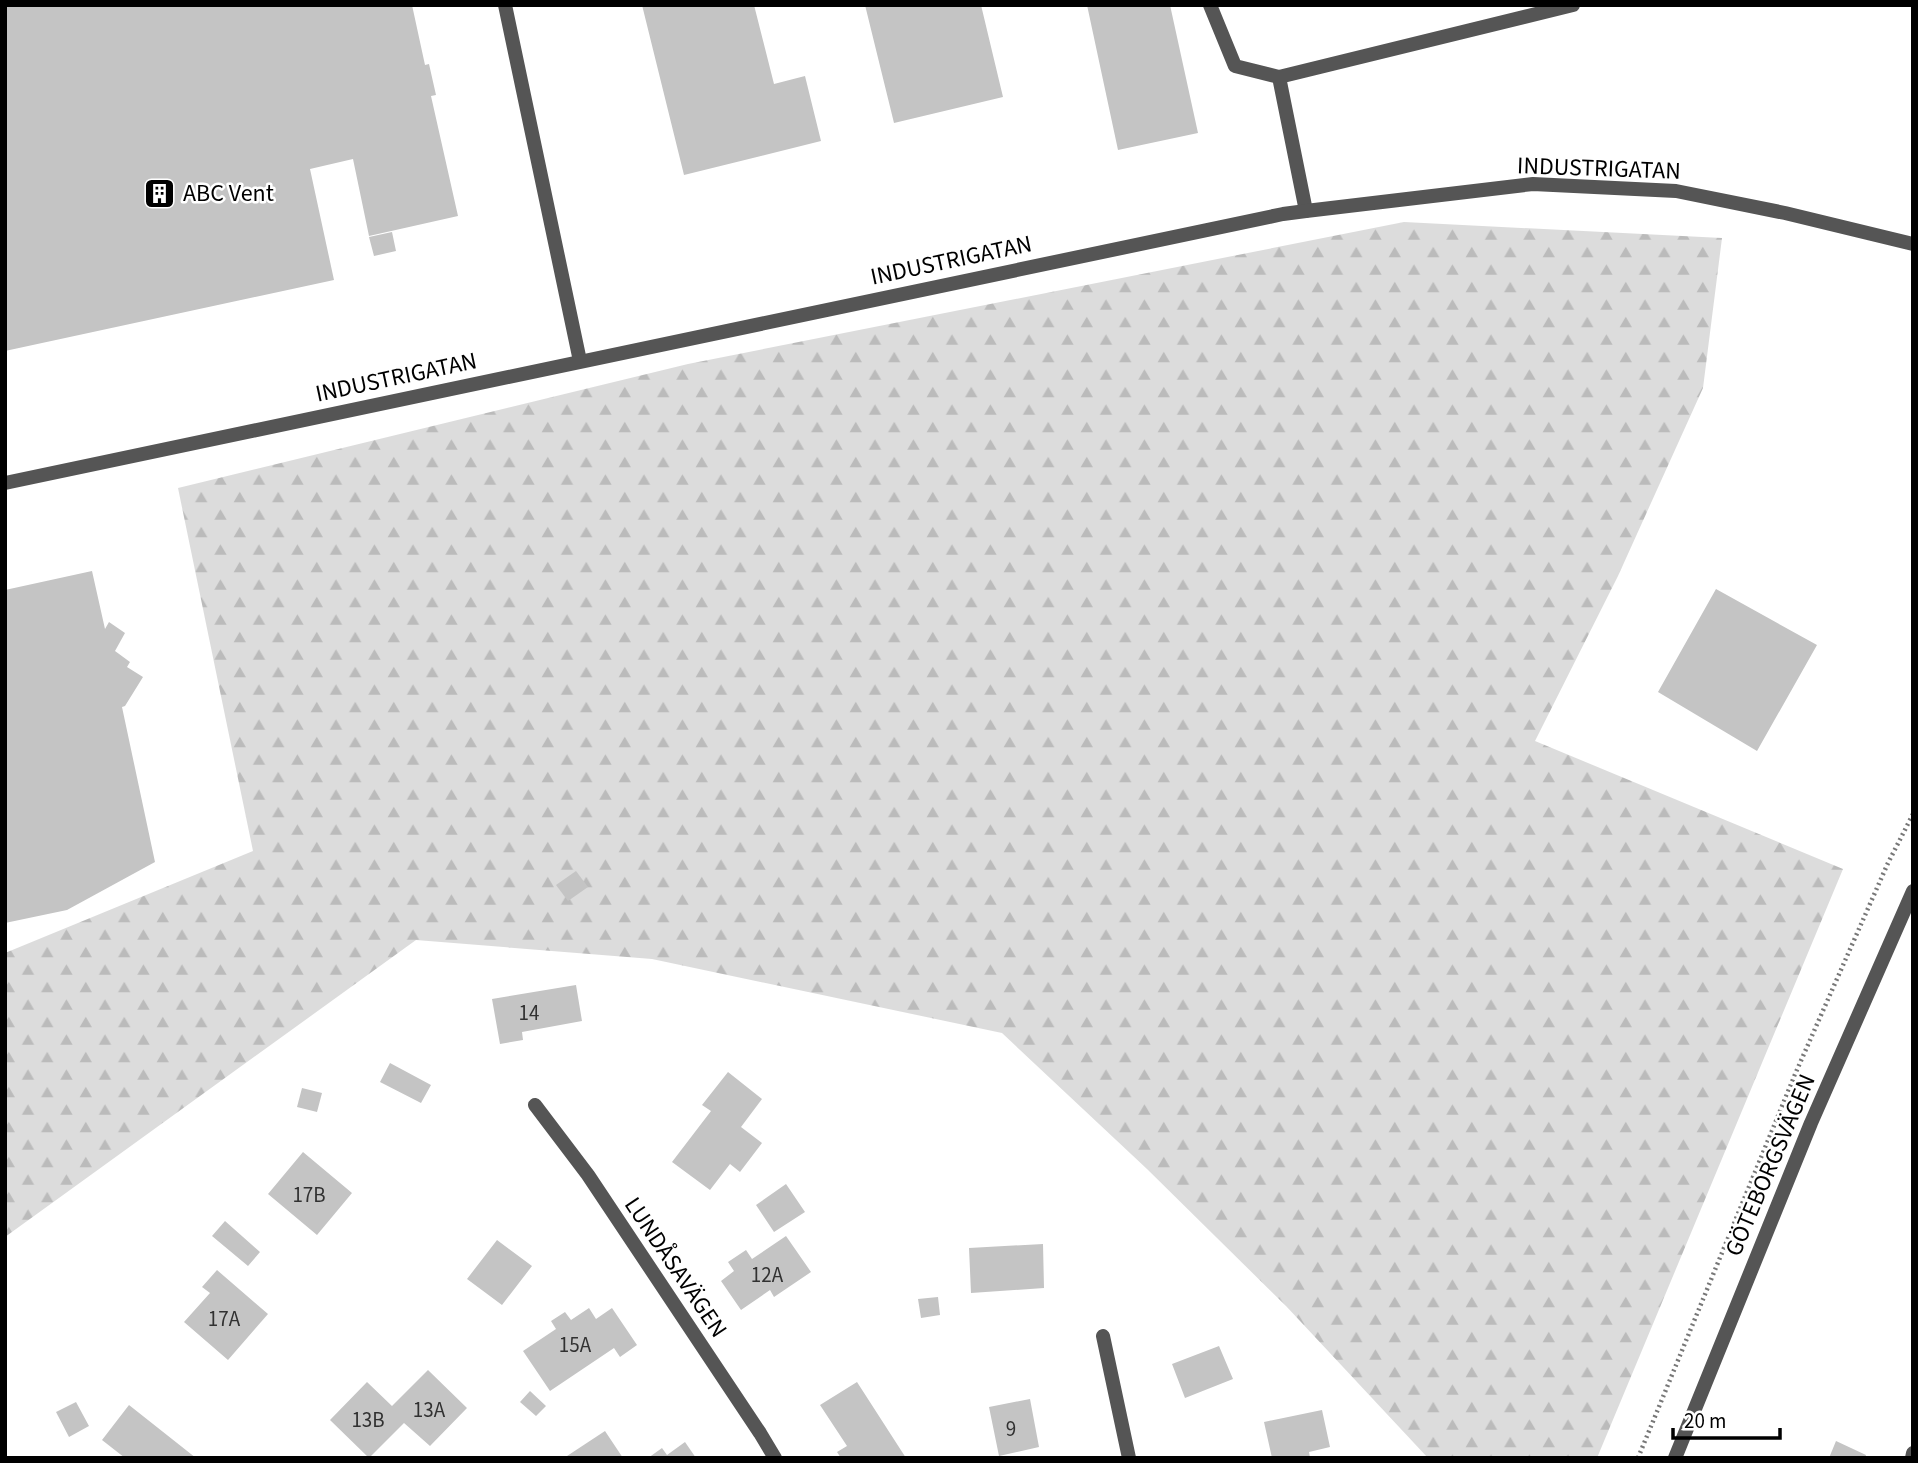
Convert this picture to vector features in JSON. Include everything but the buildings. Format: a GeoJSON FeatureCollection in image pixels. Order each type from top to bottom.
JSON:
{"type":"FeatureCollection","features":[{"type":"Feature","properties":{"kind":"street"},"geometry":{"type":"LineString","coordinates":[[505,5],[580,361]]}},
{"type":"Feature","properties":{"kind":"street"},"geometry":{"type":"LineString","coordinates":[[1210,5],[1235,66],[1279,77],[1573,5]]}},
{"type":"Feature","properties":{"kind":"street"},"geometry":{"type":"LineString","coordinates":[[1279,77],[1306,211]]}},
{"type":"Feature","properties":{"kind":"street","name":"INDUSTRIGATAN"},"geometry":{"type":"LineString","coordinates":[[5,483],[1306,211],[1533,184],[1676,191],[1784,213],[1913,244]]}},
{"type":"Feature","properties":{"kind":"street","name":"GÖTEBORGSVÄGEN"},"geometry":{"type":"LineString","coordinates":[[1675,1458],[1811,1123],[1913,891]]}},
{"type":"Feature","properties":{"kind":"street","name":"LUNDÅSAVÄGEN"},"geometry":{"type":"LineString","coordinates":[[535,1105],[588,1175],[775,1458]]}},
{"type":"Feature","properties":{"kind":"street"},"geometry":{"type":"LineString","coordinates":[[1103,1336],[1129,1458]]}},
{"type":"Feature","properties":{"kind":"path"},"geometry":{"type":"LineString","coordinates":[[1638,1458],[1796,1072],[1888,863],[1913,814]]}},
{"type":"Feature","properties":{"kind":"green space"},"geometry":{"type":"Polygon","coordinates":[[[1404,222],[1722,238],[1703,388],[1618,576],[1535,741],[1843,869],[1597,1458],[1428,1458],[1286,1306],[1147,1169],[1002,1033],[652,959],[416,940],[5,1237],[5,953],[253,851],[178,488],[688,364],[1404,222]]]}},
{"type":"Feature","properties":{"kind":"place","name":"ABC Vent"},"geometry":{"type":"Point","coordinates":[160,193]}}]}
